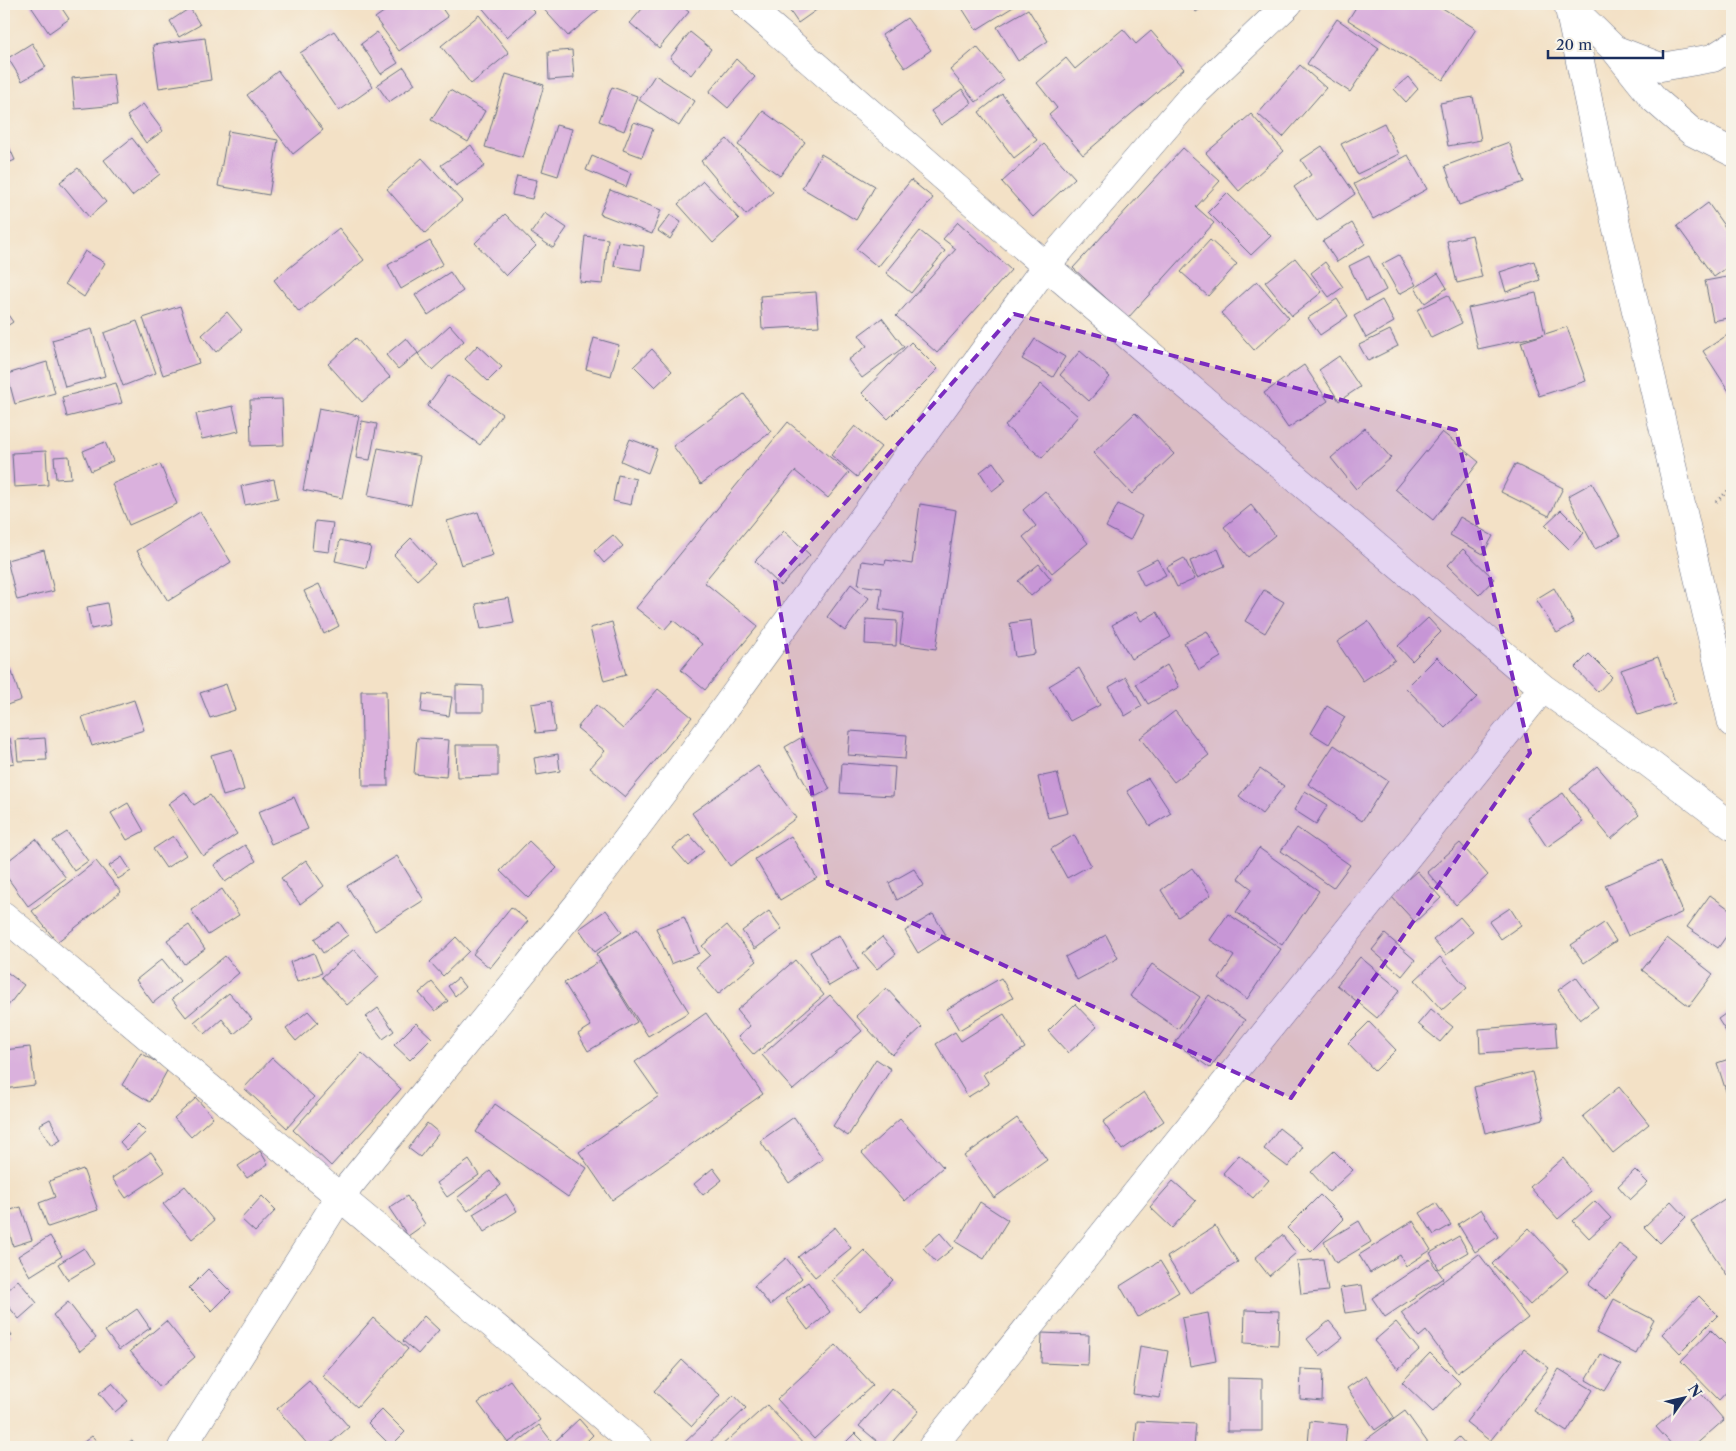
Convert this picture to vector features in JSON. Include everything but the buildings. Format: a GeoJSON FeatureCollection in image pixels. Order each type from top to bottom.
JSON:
{"type":"FeatureCollection","features":[{"type":"Feature","properties":{"kind":"street"},"geometry":{"type":"LineString","coordinates":[[745,4],[1046,266],[1544,688],[1732,826]]}},
{"type":"Feature","properties":{"kind":"street"},"geometry":{"type":"LineString","coordinates":[[182,1447],[339,1198],[586,894],[687,760],[1046,266],[1193,95],[1288,4]]}},
{"type":"Feature","properties":{"kind":"street"},"geometry":{"type":"LineString","coordinates":[[1568,4],[1614,49],[1654,99],[1692,132],[1732,152]]}},
{"type":"Feature","properties":{"kind":"street"},"geometry":{"type":"LineString","coordinates":[[1568,4],[1599,152],[1732,723]]}},
{"type":"Feature","properties":{"kind":"street"},"geometry":{"type":"LineString","coordinates":[[1614,49],[1661,67],[1712,58],[1732,46]]}},
{"type":"Feature","properties":{"kind":"street"},"geometry":{"type":"LineString","coordinates":[[932,1447],[1544,688]]}},
{"type":"Feature","properties":{"kind":"street"},"geometry":{"type":"LineString","coordinates":[[4,916],[639,1447]]}},
{"type":"Feature","properties":{"kind":"highlighted area"},"geometry":{"type":"Polygon","coordinates":[[[1014,314],[1456,430],[1530,753],[1291,1098],[828,884],[775,581],[1014,314]]]}}]}
